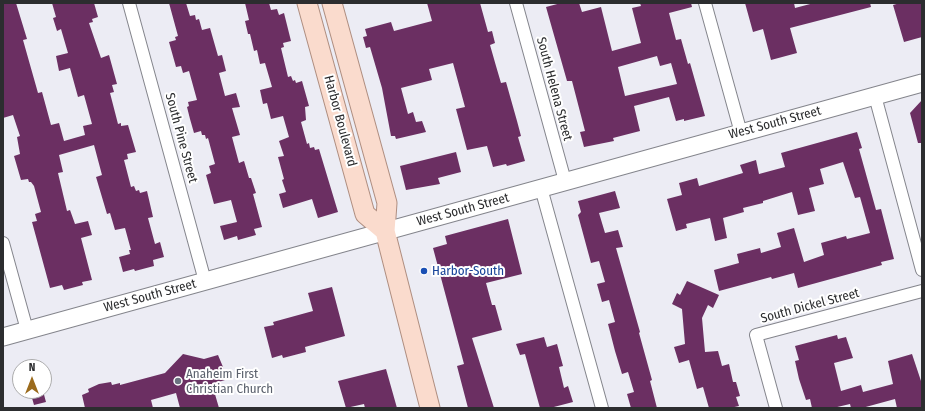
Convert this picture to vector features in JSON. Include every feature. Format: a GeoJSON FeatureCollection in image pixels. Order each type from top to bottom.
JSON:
{"type":"FeatureCollection","features":[{"type":"Feature","properties":{"kind":"main road","name":"Harbor Boulevard"},"geometry":{"type":"LineString","coordinates":[[308,3],[365,214],[385,231]]}},
{"type":"Feature","properties":{"kind":"main road","name":"Harbor Boulevard"},"geometry":{"type":"LineString","coordinates":[[332,3],[387,203],[385,231],[430,408]]}},
{"type":"Feature","properties":{"kind":"street","name":"South Pine Street"},"geometry":{"type":"LineString","coordinates":[[129,3],[206,281]]}},
{"type":"Feature","properties":{"kind":"street","name":"South Helena Street"},"geometry":{"type":"LineString","coordinates":[[516,3],[565,181]]}},
{"type":"Feature","properties":{"kind":"street"},"geometry":{"type":"LineString","coordinates":[[705,3],[741,133]]}},
{"type":"Feature","properties":{"kind":"street","name":"West South Street"},"geometry":{"type":"LineString","coordinates":[[3,337],[922,83]]}},
{"type":"Feature","properties":{"kind":"street"},"geometry":{"type":"LineString","coordinates":[[875,96],[922,270]]}},
{"type":"Feature","properties":{"kind":"street"},"geometry":{"type":"LineString","coordinates":[[541,188],[602,408]]}},
{"type":"Feature","properties":{"kind":"street"},"geometry":{"type":"LineString","coordinates":[[3,243],[27,330]]}},
{"type":"Feature","properties":{"kind":"street","name":"South Dickel Street"},"geometry":{"type":"LineString","coordinates":[[776,408],[756,335],[922,291]]}},
{"type":"Feature","properties":{"kind":"building"},"geometry":{"type":"Polygon","coordinates":[[[3,3],[16,3],[27,39],[23,40],[38,93],[42,92],[51,125],[59,123],[64,141],[85,135],[83,126],[92,124],[84,95],[78,97],[70,68],[59,71],[56,56],[68,53],[61,29],[57,31],[53,18],[56,17],[52,3],[94,3],[98,17],[92,19],[93,22],[89,23],[101,58],[109,55],[117,84],[112,85],[114,92],[110,93],[118,124],[121,123],[121,126],[128,125],[136,152],[127,154],[128,159],[124,160],[131,187],[134,186],[136,191],[139,190],[140,193],[147,191],[153,217],[148,218],[155,244],[160,242],[164,257],[153,260],[154,266],[135,271],[134,269],[123,272],[119,257],[130,254],[129,250],[131,250],[125,228],[115,230],[110,213],[107,214],[96,177],[102,175],[94,145],[59,155],[63,172],[58,173],[67,211],[70,210],[75,224],[88,221],[92,235],[81,238],[92,280],[82,282],[83,285],[64,290],[62,285],[50,288],[32,222],[37,221],[35,214],[41,212],[34,186],[28,179],[21,180],[14,156],[20,154],[17,137],[20,136],[13,115],[3,118],[3,3]]]}},
{"type":"Feature","properties":{"kind":"building"},"geometry":{"type":"Polygon","coordinates":[[[169,3],[186,3],[190,16],[195,15],[196,20],[199,19],[202,30],[210,28],[218,56],[222,55],[226,71],[219,73],[225,96],[236,93],[240,107],[232,108],[240,135],[232,137],[239,163],[244,161],[249,178],[251,178],[256,193],[253,194],[262,227],[254,229],[256,235],[238,240],[237,236],[224,240],[220,226],[237,222],[231,200],[214,204],[206,175],[211,173],[209,166],[215,164],[208,138],[206,139],[205,135],[202,135],[201,131],[194,133],[190,119],[187,107],[189,106],[188,102],[197,100],[189,71],[183,73],[181,66],[176,67],[169,42],[176,40],[175,37],[178,36],[169,3]]]}},
{"type":"Feature","properties":{"kind":"building"},"geometry":{"type":"Polygon","coordinates":[[[245,3],[269,3],[271,10],[277,9],[279,15],[284,13],[291,41],[283,43],[284,47],[281,48],[288,77],[291,76],[293,81],[295,80],[296,83],[302,81],[309,106],[305,107],[306,120],[301,122],[307,144],[309,143],[310,148],[314,147],[315,150],[319,149],[338,212],[318,218],[312,199],[283,208],[279,194],[286,192],[282,180],[284,179],[278,157],[284,156],[279,141],[289,137],[283,116],[271,119],[267,103],[263,104],[260,90],[272,87],[265,63],[260,64],[257,50],[254,51],[250,34],[248,34],[245,21],[249,20],[245,3]]]}},
{"type":"Feature","properties":{"kind":"building"},"geometry":{"type":"Polygon","coordinates":[[[427,3],[480,3],[488,32],[492,31],[495,43],[490,45],[501,83],[506,82],[521,136],[518,137],[525,161],[507,166],[506,164],[493,167],[487,146],[467,150],[456,109],[465,107],[453,63],[429,69],[432,80],[401,88],[408,114],[413,112],[416,122],[422,121],[426,132],[396,139],[395,136],[391,136],[382,88],[370,47],[366,48],[363,37],[367,36],[365,29],[391,22],[394,31],[432,21],[427,3]]]}},
{"type":"Feature","properties":{"kind":"building"},"geometry":{"type":"Polygon","coordinates":[[[561,3],[579,3],[582,12],[601,7],[612,51],[641,43],[632,8],[641,6],[640,3],[691,3],[692,7],[669,13],[676,40],[681,39],[688,64],[690,63],[705,116],[684,121],[684,119],[676,121],[669,97],[634,106],[640,131],[613,138],[614,141],[584,147],[580,132],[585,131],[572,81],[567,81],[546,7],[561,3]],[[657,56],[618,67],[625,96],[677,84],[671,63],[660,66],[657,56]]]}},
{"type":"Feature","properties":{"kind":"building"},"geometry":{"type":"Polygon","coordinates":[[[745,3],[794,3],[795,8],[814,3],[870,3],[871,7],[790,28],[797,53],[771,60],[763,29],[753,32],[745,3]]]}},
{"type":"Feature","properties":{"kind":"building"},"geometry":{"type":"Polygon","coordinates":[[[900,3],[922,3],[922,37],[904,42],[893,5],[900,3]]]}},
{"type":"Feature","properties":{"kind":"building"},"geometry":{"type":"Polygon","coordinates":[[[922,100],[922,143],[918,143],[910,113],[922,100]]]}},
{"type":"Feature","properties":{"kind":"building"},"geometry":{"type":"Polygon","coordinates":[[[857,132],[862,148],[859,149],[876,210],[881,209],[894,259],[881,262],[882,265],[798,288],[794,273],[772,279],[771,277],[719,291],[714,270],[739,263],[737,254],[760,248],[761,253],[781,247],[777,233],[794,228],[804,262],[824,255],[821,243],[846,236],[847,239],[870,233],[860,197],[855,198],[843,162],[820,169],[824,184],[809,188],[815,211],[798,215],[792,192],[763,201],[763,203],[743,208],[744,212],[723,218],[727,238],[715,241],[710,218],[686,224],[687,228],[676,231],[667,199],[682,195],[679,183],[697,178],[699,186],[743,173],[740,165],[756,160],[759,174],[785,167],[781,153],[857,132]]]}},
{"type":"Feature","properties":{"kind":"building"},"geometry":{"type":"Polygon","coordinates":[[[456,152],[461,172],[438,178],[440,184],[406,190],[400,166],[456,152]]]}},
{"type":"Feature","properties":{"kind":"building"},"geometry":{"type":"Polygon","coordinates":[[[615,191],[620,208],[599,213],[605,233],[618,230],[623,247],[616,248],[640,332],[639,333],[652,380],[650,381],[657,408],[631,408],[627,394],[634,392],[628,372],[622,374],[615,351],[608,324],[615,322],[609,300],[602,302],[597,284],[605,282],[599,261],[591,263],[578,215],[581,212],[578,201],[615,191]]]}},
{"type":"Feature","properties":{"kind":"building"},"geometry":{"type":"Polygon","coordinates":[[[508,219],[522,274],[486,283],[492,305],[495,305],[502,330],[472,338],[494,408],[468,408],[457,366],[464,364],[433,248],[447,244],[445,236],[508,219]]]}},
{"type":"Feature","properties":{"kind":"building"},"geometry":{"type":"Polygon","coordinates":[[[687,281],[719,295],[713,308],[708,305],[702,318],[705,352],[718,351],[722,366],[729,364],[733,382],[736,382],[740,396],[736,397],[739,406],[730,408],[709,408],[703,387],[697,389],[689,360],[679,363],[674,347],[685,344],[682,309],[672,304],[677,293],[680,295],[687,281]]]}},
{"type":"Feature","properties":{"kind":"building"},"geometry":{"type":"Polygon","coordinates":[[[332,287],[345,336],[305,347],[306,352],[283,358],[282,355],[272,358],[264,327],[274,325],[273,322],[313,311],[308,293],[332,287]]]}},
{"type":"Feature","properties":{"kind":"building"},"geometry":{"type":"Polygon","coordinates":[[[837,335],[838,339],[846,337],[853,358],[834,363],[841,391],[861,385],[863,392],[893,384],[888,361],[912,354],[922,384],[922,408],[897,408],[895,399],[862,408],[851,408],[850,404],[833,408],[812,408],[810,399],[806,400],[799,379],[795,361],[799,360],[795,346],[837,335]]]}},
{"type":"Feature","properties":{"kind":"building"},"geometry":{"type":"Polygon","coordinates":[[[544,337],[547,347],[557,344],[563,366],[559,367],[564,388],[568,386],[573,402],[550,408],[540,408],[525,354],[520,355],[516,344],[544,337]]]}},
{"type":"Feature","properties":{"kind":"building","name":"Anaheim First Christian Church"},"geometry":{"type":"Polygon","coordinates":[[[183,354],[204,359],[218,355],[223,367],[225,380],[212,384],[219,408],[180,408],[176,393],[151,400],[153,408],[85,408],[82,395],[89,392],[88,389],[99,384],[111,382],[112,385],[120,383],[120,385],[165,373],[183,354]]]}},
{"type":"Feature","properties":{"kind":"building"},"geometry":{"type":"Polygon","coordinates":[[[386,369],[397,408],[365,408],[364,404],[346,408],[338,381],[386,369]]]}},
{"type":"Feature","properties":{"kind":"building"},"geometry":{"type":"Polygon","coordinates":[[[32,399],[45,399],[46,402],[34,405],[32,399]]]}},
{"type":"Feature","properties":{"kind":"place","name":"Harbor-South"},"geometry":{"type":"Point","coordinates":[424,271]}},
{"type":"Feature","properties":{"kind":"place","name":"Anaheim First Christian Church"},"geometry":{"type":"Point","coordinates":[178,381]}}]}
